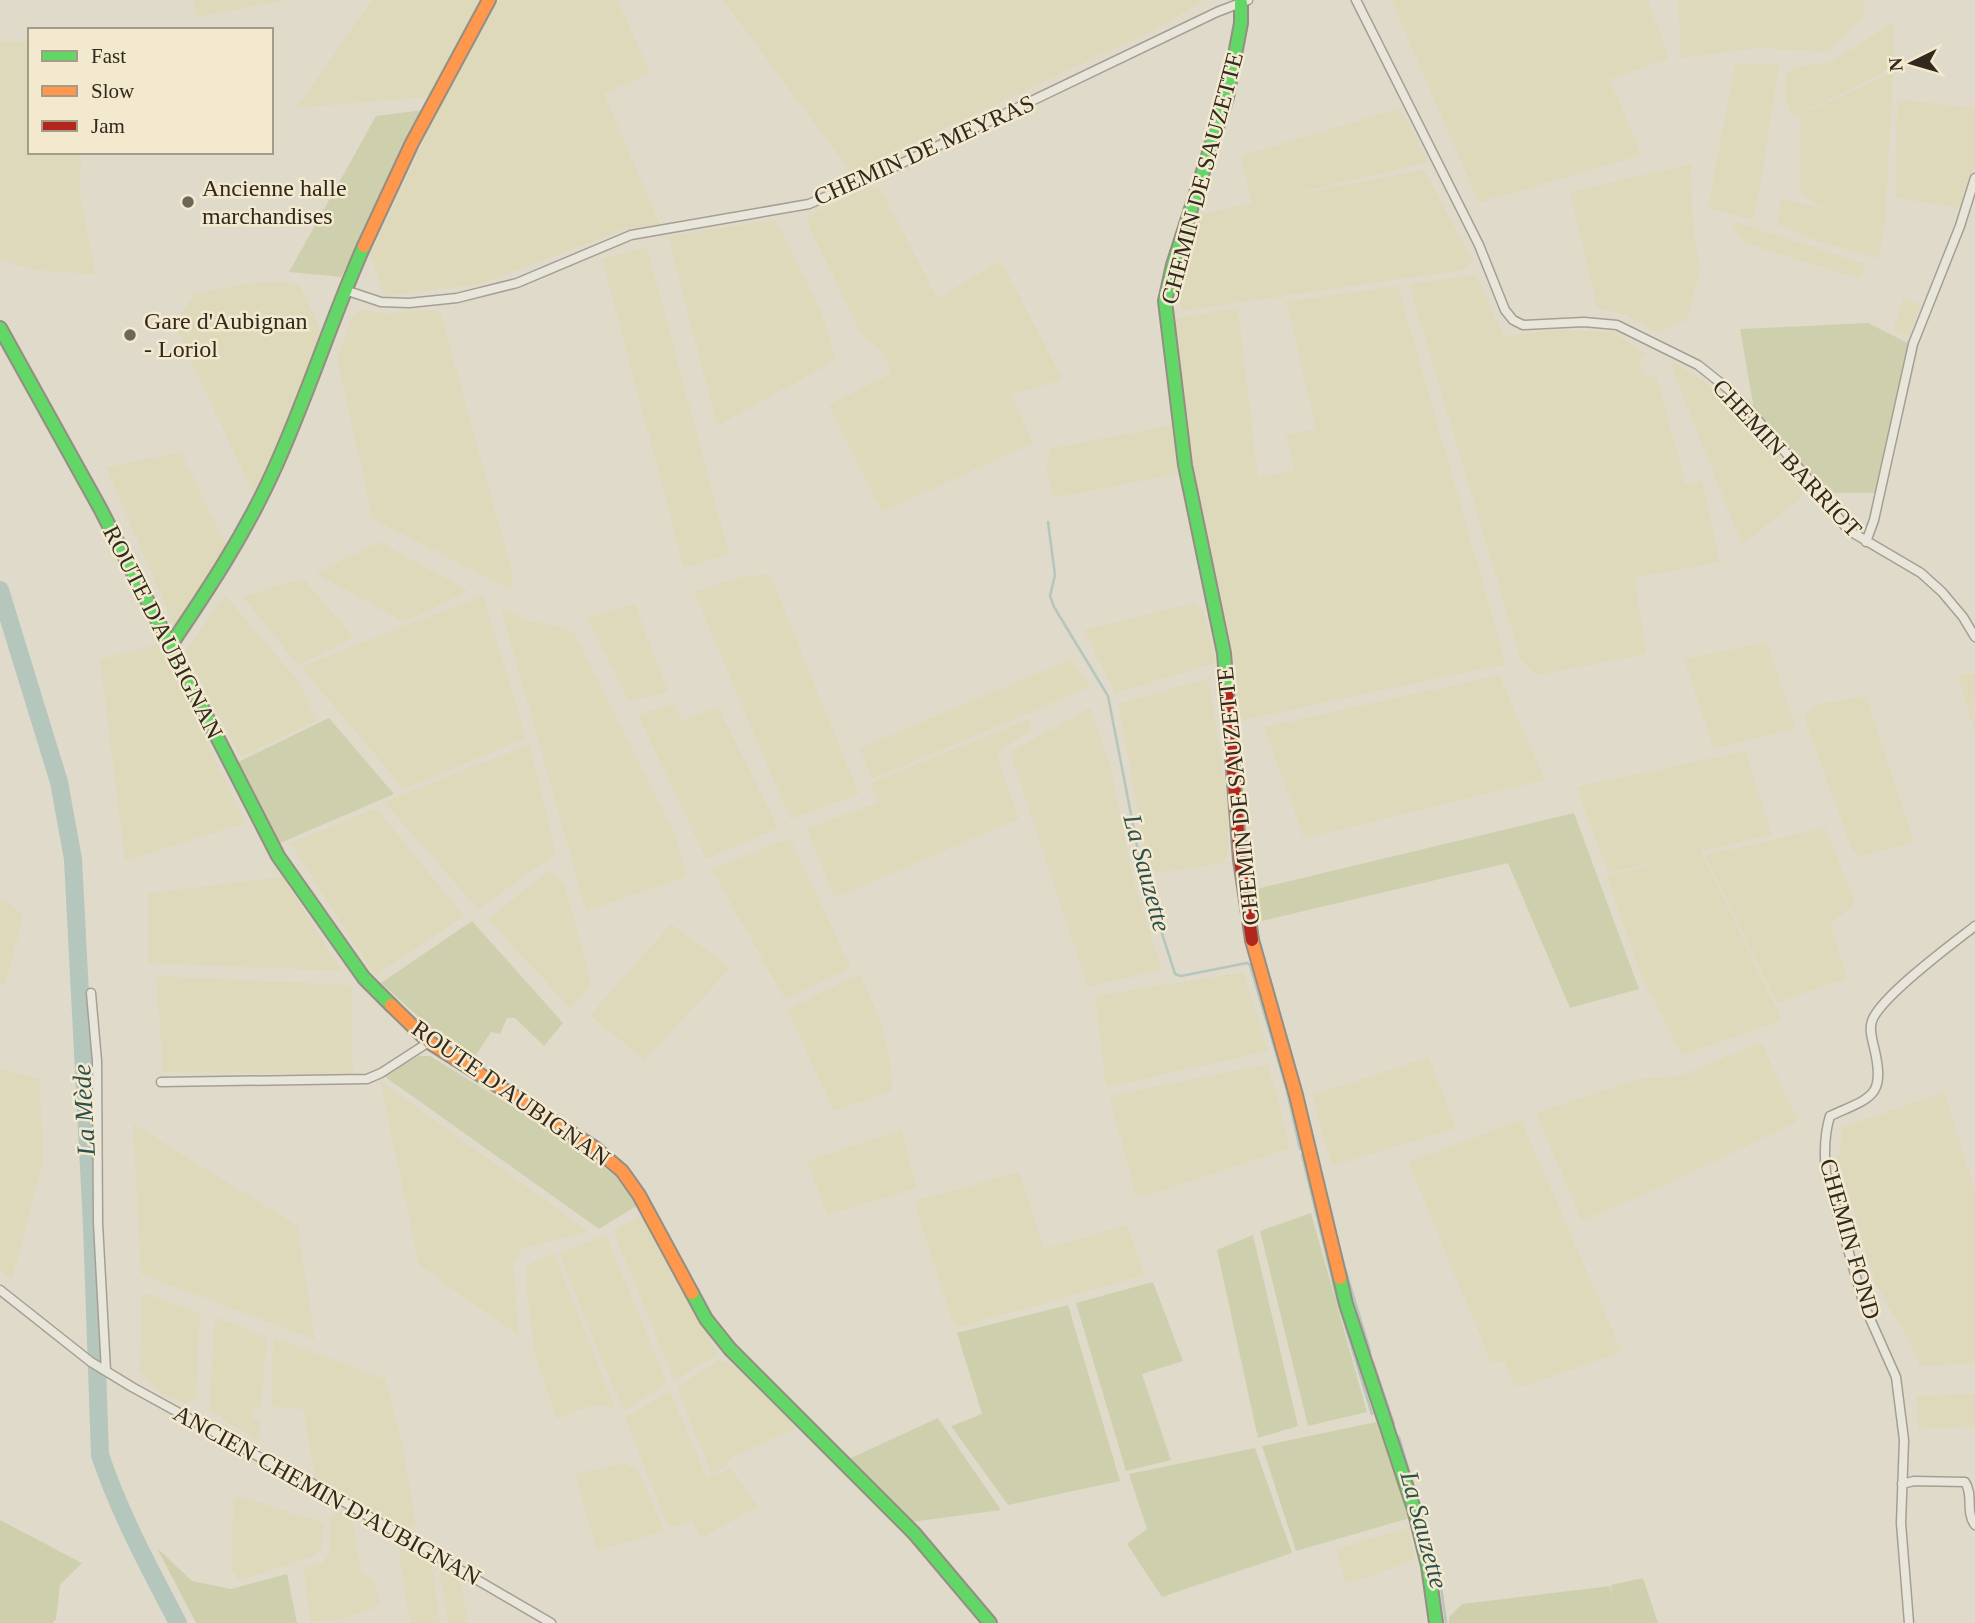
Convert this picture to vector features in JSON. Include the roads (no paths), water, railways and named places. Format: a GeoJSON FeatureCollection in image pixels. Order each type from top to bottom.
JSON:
{"type":"FeatureCollection","features":[{"type":"Feature","properties":{"kind":"street"},"geometry":{"type":"LineString","coordinates":[[170,646],[219,573],[271,475],[345,290],[407,150],[489,0]]}},
{"type":"Feature","properties":{"kind":"street","name":"CHEMIN BARRIOT"},"geometry":{"type":"LineString","coordinates":[[1356,0],[1479,245],[1509,316],[1523,326],[1584,322],[1617,325],[1698,365],[1751,411],[1849,530],[1921,573],[1956,608],[1975,636]]}},
{"type":"Feature","properties":{"kind":"street","name":"CHEMIN DE MEYRAS"},"geometry":{"type":"LineString","coordinates":[[345,290],[381,302],[409,303],[457,298],[517,283],[631,235],[809,204],[894,167],[1245,1]]}},
{"type":"Feature","properties":{"kind":"street","name":"CHEMIN DE SAUZETTE"},"geometry":{"type":"LineString","coordinates":[[1245,1],[1227,97],[1173,265],[1165,301],[1170,352],[1185,466],[1224,653],[1240,860],[1253,944],[1296,1095],[1346,1304],[1414,1509],[1428,1566],[1436,1623]]}},
{"type":"Feature","properties":{"kind":"street"},"geometry":{"type":"LineString","coordinates":[[1866,542],[1874,520],[1913,344],[1960,226],[1975,178]]}},
{"type":"Feature","properties":{"kind":"street","name":"ROUTE D'AUBIGNAN"},"geometry":{"type":"LineString","coordinates":[[0,328],[101,510],[278,856],[364,978],[429,1042],[595,1148],[622,1171],[639,1195],[699,1307],[730,1349],[914,1533],[990,1623]]}},
{"type":"Feature","properties":{"kind":"street","name":"CHEMIN FOND"},"geometry":{"type":"LineString","coordinates":[[1909,1623],[1901,1523],[1904,1440],[1896,1377],[1864,1305],[1826,1173],[1824,1151],[1830,1116],[1866,1100],[1876,1091],[1880,1079],[1871,1035],[1872,1022],[1880,1007],[1940,953],[1975,926]]}},
{"type":"Feature","properties":{"kind":"street"},"geometry":{"type":"LineString","coordinates":[[91,993],[97,1060],[98,1223],[104,1370]]}},
{"type":"Feature","properties":{"kind":"street"},"geometry":{"type":"LineString","coordinates":[[161,1082],[367,1079],[429,1042]]}},
{"type":"Feature","properties":{"kind":"street","name":"ANCIEN CHEMIN D'AUBIGNAN"},"geometry":{"type":"LineString","coordinates":[[0,1290],[104,1370],[290,1474],[296,1474],[551,1623]]}},
{"type":"Feature","properties":{"kind":"street"},"geometry":{"type":"LineString","coordinates":[[1902,1484],[1914,1481],[1965,1482],[1969,1491],[1970,1518],[1975,1525]]}},
{"type":"Feature","properties":{"kind":"waterway","name":"La Sauzette"},"geometry":{"type":"LineString","coordinates":[[1048,522],[1055,575],[1050,596],[1108,696],[1142,871],[1175,974],[1181,976],[1247,963],[1250,965],[1286,1087],[1300,1149]]}},
{"type":"Feature","properties":{"kind":"waterway","name":"La Mède"},"geometry":{"type":"LineString","coordinates":[[0,590],[59,782],[73,859],[92,1226],[100,1455],[126,1520],[178,1623]]}},
{"type":"Feature","properties":{"kind":"waterway"},"geometry":{"type":"LineString","coordinates":[[1302,1155],[1337,1299],[1372,1414]]}},
{"type":"Feature","properties":{"kind":"waterway","name":"La Sauzette"},"geometry":{"type":"LineString","coordinates":[[1338,1245],[1370,1351]]}},
{"type":"Feature","properties":{"kind":"waterway","name":"La Sauzette"},"geometry":{"type":"LineString","coordinates":[[1373,1362],[1394,1424]]}},
{"type":"Feature","properties":{"kind":"waterway","name":"La Sauzette"},"geometry":{"type":"LineString","coordinates":[[1399,1437],[1417,1498]]}},
{"type":"Feature","properties":{"kind":"waterway","name":"La Sauzette"},"geometry":{"type":"LineString","coordinates":[[1422,1514],[1440,1580],[1446,1623]]}},
{"type":"Feature","properties":{"kind":"place","name":"Ancienne halle marchandises"},"geometry":{"type":"Point","coordinates":[188,202]}},
{"type":"Feature","properties":{"kind":"place","name":"Gare d'Aubignan - Loriol"},"geometry":{"type":"Point","coordinates":[130,335]}}]}
